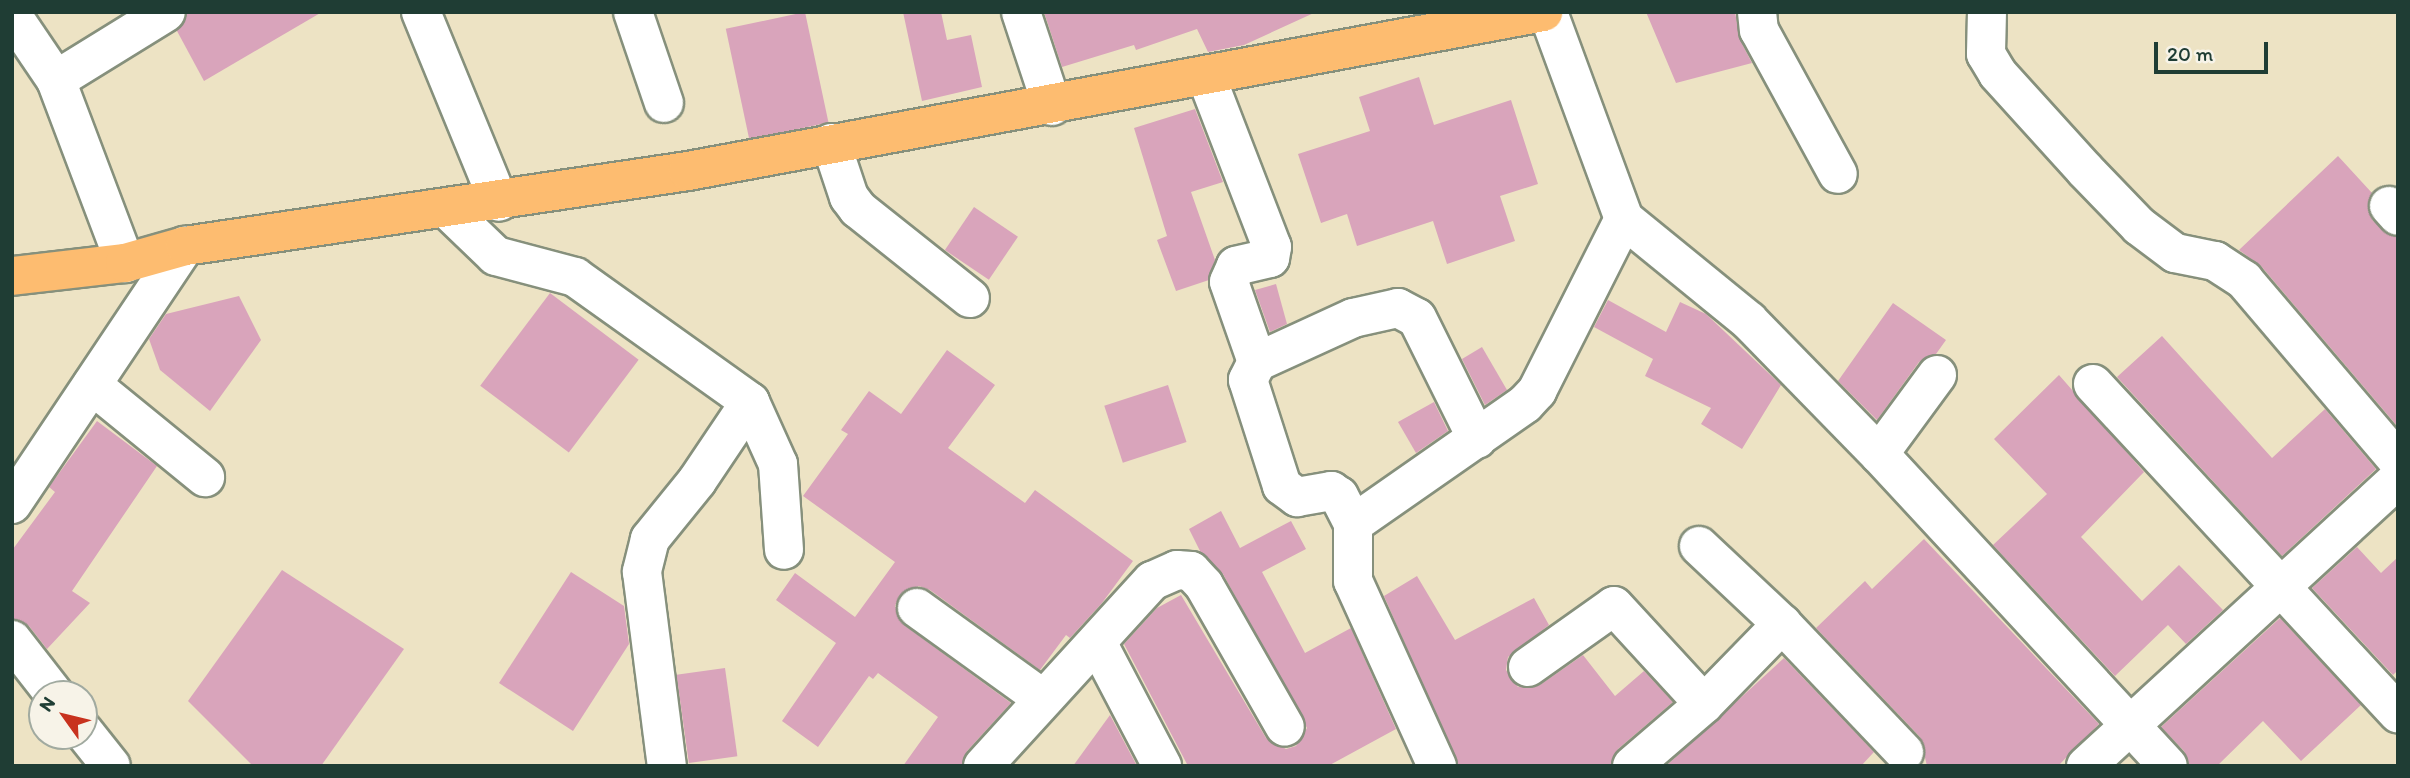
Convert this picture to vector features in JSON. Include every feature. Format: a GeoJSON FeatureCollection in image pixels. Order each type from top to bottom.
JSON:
{"type":"FeatureCollection","features":[{"type":"Feature","properties":{"kind":"main road"},"geometry":{"type":"LineString","coordinates":[[12,276],[125,263],[185,247],[499,202],[1052,106],[1543,12]]}},
{"type":"Feature","properties":{"kind":"street"},"geometry":{"type":"LineString","coordinates":[[56,80],[166,12]]}},
{"type":"Feature","properties":{"kind":"street"},"geometry":{"type":"LineString","coordinates":[[421,12],[499,202]]}},
{"type":"Feature","properties":{"kind":"street"},"geometry":{"type":"LineString","coordinates":[[633,12],[664,103]]}},
{"type":"Feature","properties":{"kind":"street"},"geometry":{"type":"LineString","coordinates":[[1021,12],[1052,106]]}},
{"type":"Feature","properties":{"kind":"street"},"geometry":{"type":"LineString","coordinates":[[1548,12],[1624,219],[1749,321],[1879,454],[2168,766]]}},
{"type":"Feature","properties":{"kind":"street"},"geometry":{"type":"LineString","coordinates":[[1757,12],[1759,30],[1838,174]]}},
{"type":"Feature","properties":{"kind":"street"},"geometry":{"type":"LineString","coordinates":[[1987,12],[1986,54],[2076,161],[2139,226],[2175,253],[2214,261],[2244,280],[2398,461]]}},
{"type":"Feature","properties":{"kind":"street"},"geometry":{"type":"LineString","coordinates":[[12,15],[56,80],[125,263]]}},
{"type":"Feature","properties":{"kind":"street"},"geometry":{"type":"LineString","coordinates":[[1206,76],[1272,247],[1270,258],[1236,266],[1228,282],[1257,362]]}},
{"type":"Feature","properties":{"kind":"street"},"geometry":{"type":"LineString","coordinates":[[831,143],[849,197],[858,209],[970,298]]}},
{"type":"Feature","properties":{"kind":"street"},"geometry":{"type":"LineString","coordinates":[[448,210],[496,256],[575,277],[750,402],[778,464],[784,550]]}},
{"type":"Feature","properties":{"kind":"street"},"geometry":{"type":"LineString","coordinates":[[1353,524],[1478,439],[1537,391],[1624,219]]}},
{"type":"Feature","properties":{"kind":"street"},"geometry":{"type":"LineString","coordinates":[[12,504],[185,247]]}},
{"type":"Feature","properties":{"kind":"street"},"geometry":{"type":"LineString","coordinates":[[1437,766],[1353,581],[1353,524],[1339,496],[1331,491],[1297,497],[1282,486],[1248,380],[1257,362],[1353,318],[1398,308],[1417,318],[1478,439]]}},
{"type":"Feature","properties":{"kind":"street"},"geometry":{"type":"LineString","coordinates":[[1879,454],[1937,375]]}},
{"type":"Feature","properties":{"kind":"street"},"geometry":{"type":"LineString","coordinates":[[2093,384],[2279,588],[2398,713]]}},
{"type":"Feature","properties":{"kind":"street"},"geometry":{"type":"LineString","coordinates":[[92,385],[205,478]]}},
{"type":"Feature","properties":{"kind":"street"},"geometry":{"type":"LineString","coordinates":[[667,766],[642,572],[650,539],[697,481],[750,402]]}},
{"type":"Feature","properties":{"kind":"street"},"geometry":{"type":"LineString","coordinates":[[2086,766],[2398,479]]}},
{"type":"Feature","properties":{"kind":"street"},"geometry":{"type":"LineString","coordinates":[[1699,546],[1782,624],[1902,761]]}},
{"type":"Feature","properties":{"kind":"street"},"geometry":{"type":"LineString","coordinates":[[983,766],[1042,698],[1098,644],[1152,581],[1166,572],[1191,571],[1204,585],[1285,727]]}},
{"type":"Feature","properties":{"kind":"street"},"geometry":{"type":"LineString","coordinates":[[1528,667],[1614,606],[1704,704]]}},
{"type":"Feature","properties":{"kind":"street"},"geometry":{"type":"LineString","coordinates":[[917,608],[1042,698]]}},
{"type":"Feature","properties":{"kind":"street"},"geometry":{"type":"LineString","coordinates":[[1632,766],[1704,704],[1782,624]]}},
{"type":"Feature","properties":{"kind":"street"},"geometry":{"type":"LineString","coordinates":[[12,640],[43,680]]}},
{"type":"Feature","properties":{"kind":"street"},"geometry":{"type":"LineString","coordinates":[[1098,644],[1162,766]]}},
{"type":"Feature","properties":{"kind":"street"},"geometry":{"type":"LineString","coordinates":[[98,750],[111,766]]}},
{"type":"Feature","properties":{"kind":"building"},"geometry":{"type":"Polygon","coordinates":[[[188,12],[322,12],[204,81],[177,31],[188,12]]]}},
{"type":"Feature","properties":{"kind":"building"},"geometry":{"type":"Polygon","coordinates":[[[805,12],[828,123],[749,139],[726,29],[805,12]]]}},
{"type":"Feature","properties":{"kind":"building"},"geometry":{"type":"Polygon","coordinates":[[[903,12],[941,12],[947,40],[971,35],[982,87],[922,101],[903,12]]]}},
{"type":"Feature","properties":{"kind":"building"},"geometry":{"type":"Polygon","coordinates":[[[1044,12],[1316,12],[1244,45],[1208,52],[1197,29],[1136,50],[1134,45],[1062,67],[1044,12]]]}},
{"type":"Feature","properties":{"kind":"building"},"geometry":{"type":"Polygon","coordinates":[[[1646,12],[1735,12],[1740,40],[1752,63],[1676,83],[1646,12]]]}},
{"type":"Feature","properties":{"kind":"building"},"geometry":{"type":"Polygon","coordinates":[[[1419,77],[1434,125],[1511,100],[1538,184],[1500,196],[1515,241],[1447,264],[1433,221],[1357,246],[1347,214],[1321,223],[1298,154],[1370,131],[1359,97],[1419,77]]]}},
{"type":"Feature","properties":{"kind":"building"},"geometry":{"type":"Polygon","coordinates":[[[1195,109],[1223,182],[1191,192],[1215,260],[1209,280],[1176,291],[1157,240],[1167,236],[1134,128],[1195,109]]]}},
{"type":"Feature","properties":{"kind":"building"},"geometry":{"type":"Polygon","coordinates":[[[2338,156],[2372,193],[2368,210],[2373,221],[2398,237],[2398,427],[2261,266],[2239,250],[2338,156]]]}},
{"type":"Feature","properties":{"kind":"building"},"geometry":{"type":"Polygon","coordinates":[[[974,207],[1018,237],[989,280],[945,250],[974,207]]]}},
{"type":"Feature","properties":{"kind":"building"},"geometry":{"type":"Polygon","coordinates":[[[1276,284],[1287,324],[1270,332],[1255,290],[1276,284]]]}},
{"type":"Feature","properties":{"kind":"building"},"geometry":{"type":"Polygon","coordinates":[[[550,293],[639,360],[569,452],[480,386],[550,293]]]}},
{"type":"Feature","properties":{"kind":"building"},"geometry":{"type":"Polygon","coordinates":[[[239,296],[261,340],[210,411],[160,370],[149,339],[166,314],[239,296]]]}},
{"type":"Feature","properties":{"kind":"building"},"geometry":{"type":"Polygon","coordinates":[[[1608,300],[1666,332],[1680,302],[1706,314],[1781,385],[1742,449],[1701,424],[1711,408],[1645,376],[1653,359],[1594,327],[1608,300]]]}},
{"type":"Feature","properties":{"kind":"building"},"geometry":{"type":"Polygon","coordinates":[[[1893,303],[1946,340],[1936,354],[1919,362],[1877,420],[1838,381],[1893,303]]]}},
{"type":"Feature","properties":{"kind":"building"},"geometry":{"type":"Polygon","coordinates":[[[2162,336],[2272,458],[2325,409],[2376,469],[2282,556],[2117,377],[2162,336]]]}},
{"type":"Feature","properties":{"kind":"building"},"geometry":{"type":"Polygon","coordinates":[[[1482,347],[1507,390],[1485,405],[1462,359],[1482,347]]]}},
{"type":"Feature","properties":{"kind":"building"},"geometry":{"type":"Polygon","coordinates":[[[947,350],[995,385],[948,448],[1025,503],[1035,490],[1133,561],[1102,603],[1070,638],[1066,635],[1040,670],[930,590],[919,586],[900,595],[895,606],[904,625],[1011,703],[967,751],[962,766],[903,766],[938,717],[878,673],[873,679],[869,676],[818,747],[782,721],[836,643],[776,600],[795,573],[855,617],[895,562],[803,496],[848,434],[841,430],[869,391],[901,414],[947,350]]]}},
{"type":"Feature","properties":{"kind":"building"},"geometry":{"type":"Polygon","coordinates":[[[2059,375],[2144,472],[2081,537],[2142,601],[2179,565],[2223,610],[2186,644],[2168,625],[2115,676],[1993,545],[2047,494],[1994,439],[2059,375]]]}},
{"type":"Feature","properties":{"kind":"building"},"geometry":{"type":"Polygon","coordinates":[[[1168,385],[1187,442],[1123,463],[1104,406],[1168,385]]]}},
{"type":"Feature","properties":{"kind":"building"},"geometry":{"type":"Polygon","coordinates":[[[1434,402],[1448,431],[1416,453],[1398,422],[1434,402]]]}},
{"type":"Feature","properties":{"kind":"building"},"geometry":{"type":"Polygon","coordinates":[[[97,421],[157,466],[72,591],[90,603],[47,649],[29,626],[12,619],[13,549],[55,492],[49,487],[97,421]]]}},
{"type":"Feature","properties":{"kind":"building"},"geometry":{"type":"Polygon","coordinates":[[[1221,511],[1240,548],[1291,521],[1306,549],[1262,572],[1305,653],[1351,628],[1396,729],[1328,766],[1188,766],[1124,644],[1157,608],[1181,595],[1266,738],[1286,749],[1296,746],[1307,728],[1223,574],[1201,553],[1189,529],[1221,511]]]}},
{"type":"Feature","properties":{"kind":"building"},"geometry":{"type":"Polygon","coordinates":[[[1924,539],[2099,724],[2058,766],[1927,766],[1920,737],[1816,628],[1865,581],[1872,589],[1924,539]]]}},
{"type":"Feature","properties":{"kind":"building"},"geometry":{"type":"Polygon","coordinates":[[[2357,547],[2381,573],[2398,557],[2398,670],[2393,675],[2312,588],[2357,547]]]}},
{"type":"Feature","properties":{"kind":"building"},"geometry":{"type":"Polygon","coordinates":[[[282,570],[404,649],[321,766],[253,766],[188,701],[282,570]]]}},
{"type":"Feature","properties":{"kind":"building"},"geometry":{"type":"Polygon","coordinates":[[[571,572],[624,606],[629,644],[573,731],[499,683],[571,572]]]}},
{"type":"Feature","properties":{"kind":"building"},"geometry":{"type":"Polygon","coordinates":[[[1417,576],[1455,640],[1534,598],[1549,625],[1508,657],[1506,670],[1518,687],[1540,685],[1583,655],[1615,696],[1644,671],[1673,702],[1618,749],[1611,766],[1458,766],[1384,596],[1417,576]]]}},
{"type":"Feature","properties":{"kind":"building"},"geometry":{"type":"Polygon","coordinates":[[[2280,618],[2361,705],[2301,761],[2263,721],[2217,766],[2190,766],[2184,751],[2161,727],[2280,618]]]}},
{"type":"Feature","properties":{"kind":"building"},"geometry":{"type":"Polygon","coordinates":[[[1784,658],[1874,752],[1861,766],[1666,766],[1784,658]]]}},
{"type":"Feature","properties":{"kind":"building"},"geometry":{"type":"Polygon","coordinates":[[[725,668],[737,756],[689,763],[676,675],[725,668]]]}},
{"type":"Feature","properties":{"kind":"building"},"geometry":{"type":"Polygon","coordinates":[[[1110,715],[1137,766],[1073,766],[1110,715]]]}}]}
